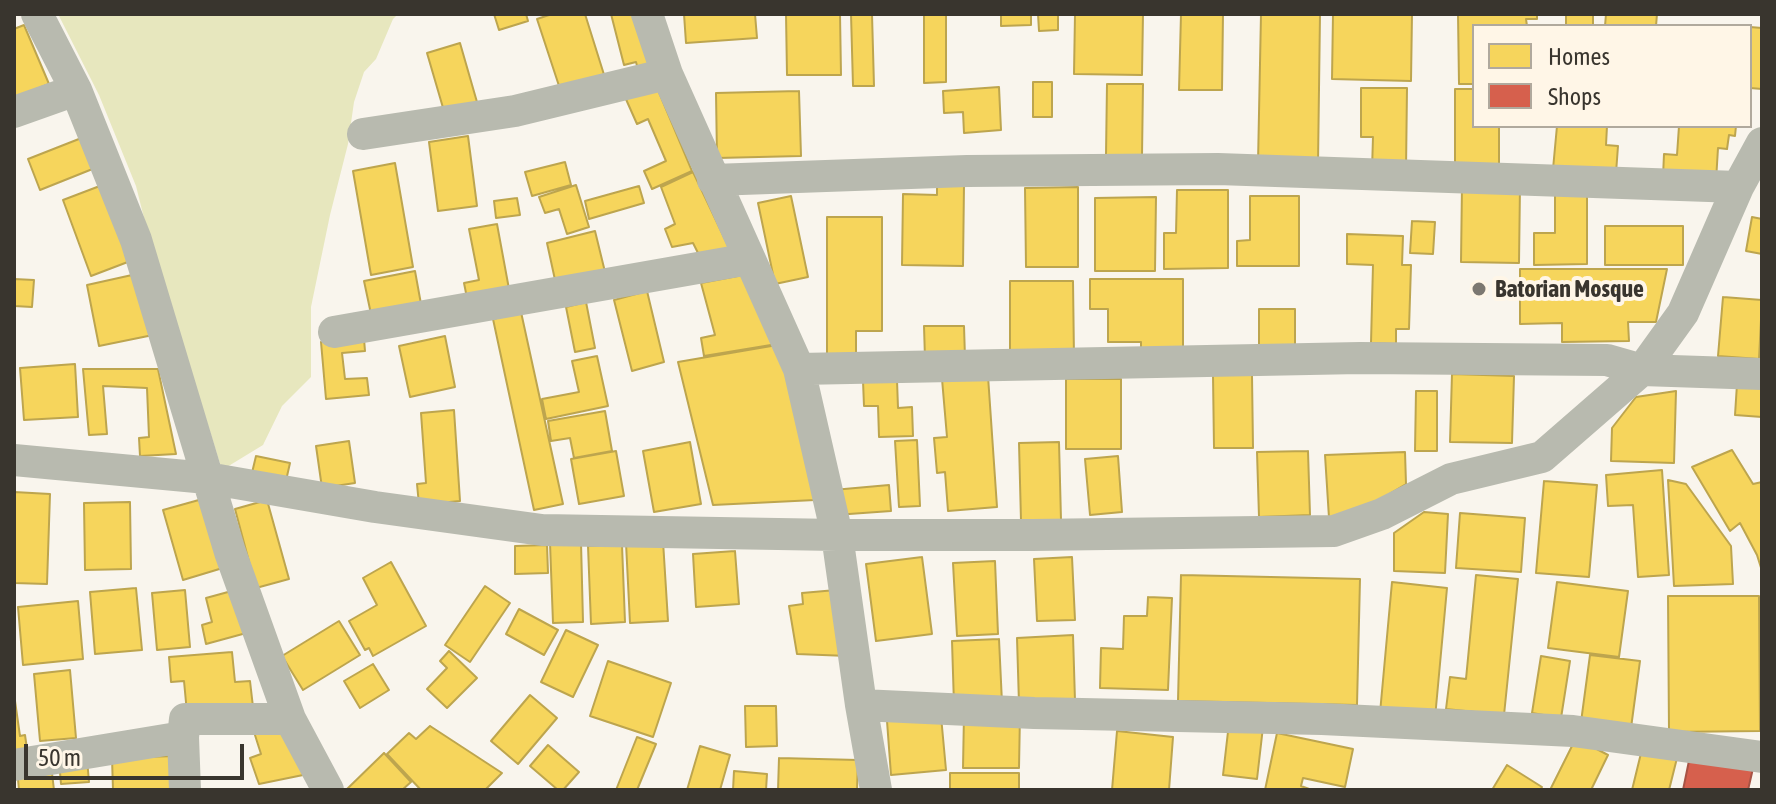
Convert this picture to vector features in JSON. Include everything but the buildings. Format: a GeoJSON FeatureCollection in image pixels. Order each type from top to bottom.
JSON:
{"type":"FeatureCollection","features":[{"type":"Feature","properties":{"kind":"street"},"geometry":{"type":"LineString","coordinates":[[37,14],[76,90],[136,240],[230,552],[290,719],[328,790]]}},
{"type":"Feature","properties":{"kind":"street"},"geometry":{"type":"LineString","coordinates":[[647,14],[667,74],[799,369],[837,535],[876,790]]}},
{"type":"Feature","properties":{"kind":"street"},"geometry":{"type":"LineString","coordinates":[[363,134],[515,111],[667,74]]}},
{"type":"Feature","properties":{"kind":"street"},"geometry":{"type":"LineString","coordinates":[[14,112],[76,90]]}},
{"type":"Feature","properties":{"kind":"street"},"geometry":{"type":"LineString","coordinates":[[14,460],[207,478],[375,507],[542,530],[837,535],[1334,531],[1382,514],[1451,479],[1542,457],[1642,370],[1683,313],[1738,187],[1762,143]]}},
{"type":"Feature","properties":{"kind":"street"},"geometry":{"type":"LineString","coordinates":[[713,180],[967,171],[1218,169],[1738,187]]}},
{"type":"Feature","properties":{"kind":"street"},"geometry":{"type":"LineString","coordinates":[[334,332],[749,259]]}},
{"type":"Feature","properties":{"kind":"street"},"geometry":{"type":"LineString","coordinates":[[799,369],[1360,358],[1607,360],[1642,370],[1762,374]]}},
{"type":"Feature","properties":{"kind":"street"},"geometry":{"type":"LineString","coordinates":[[861,705],[1034,713],[1322,719],[1573,731],[1762,757]]}},
{"type":"Feature","properties":{"kind":"street"},"geometry":{"type":"LineString","coordinates":[[185,790],[185,719],[290,719]]}},
{"type":"Feature","properties":{"kind":"street"},"geometry":{"type":"LineString","coordinates":[[14,765],[183,737]]}},
{"type":"Feature","properties":{"kind":"green space"},"geometry":{"type":"Polygon","coordinates":[[[58,14],[398,14],[376,59],[364,72],[354,102],[348,144],[311,307],[311,377],[282,406],[263,445],[222,470],[136,186],[99,95],[58,14]]]}},
{"type":"Feature","properties":{"kind":"place","name":"Batorian Mosque"},"geometry":{"type":"Point","coordinates":[1479,289]}}]}
